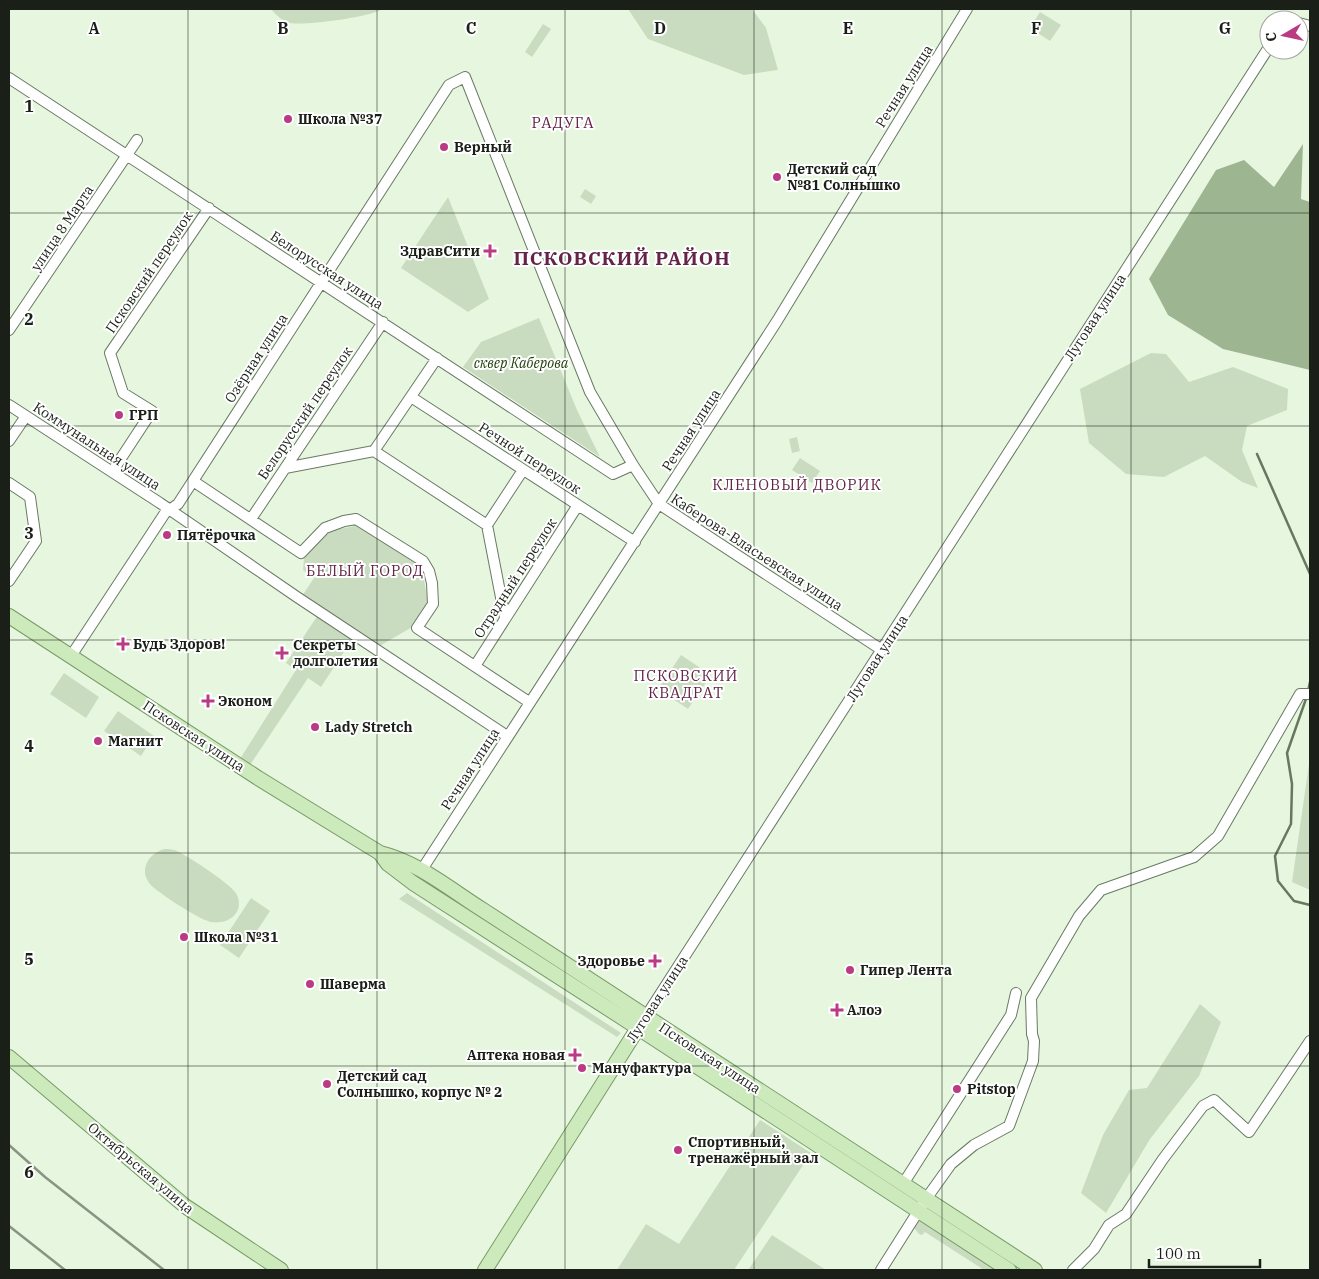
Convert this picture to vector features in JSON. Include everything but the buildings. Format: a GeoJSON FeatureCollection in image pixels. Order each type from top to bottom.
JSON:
{"type":"FeatureCollection","features":[{"type":"Feature","properties":{"kind":"main road","name":"Псковская улица"},"geometry":{"type":"LineString","coordinates":[[9,616],[258,778],[380,853],[425,865],[483,910],[642,1022],[922,1205],[1036,1270]]}},
{"type":"Feature","properties":{"kind":"main road","name":"Псковская улица"},"geometry":{"type":"LineString","coordinates":[[380,853],[388,864],[413,883],[474,922],[642,1022],[903,1184],[922,1205],[1009,1270]]}},
{"type":"Feature","properties":{"kind":"main road"},"geometry":{"type":"LineString","coordinates":[[474,922],[483,920],[485,916],[483,910]]}},
{"type":"Feature","properties":{"kind":"main road","name":"Луговая улица"},"geometry":{"type":"LineString","coordinates":[[485,1270],[642,1022]]}},
{"type":"Feature","properties":{"kind":"main road","name":"Октябрьская улица"},"geometry":{"type":"LineString","coordinates":[[9,1057],[185,1206],[281,1270]]}},
{"type":"Feature","properties":{"kind":"street","name":"Речная улица"},"geometry":{"type":"LineString","coordinates":[[425,865],[777,321],[967,9]]}},
{"type":"Feature","properties":{"kind":"street","name":"Луговая улица"},"geometry":{"type":"LineString","coordinates":[[642,1022],[1260,60]]}},
{"type":"Feature","properties":{"kind":"street","name":"Каберова-Власьевская улица"},"geometry":{"type":"LineString","coordinates":[[465,77],[590,392],[632,466],[659,504],[882,650]]}},
{"type":"Feature","properties":{"kind":"street","name":"Озёрная улица"},"geometry":{"type":"LineString","coordinates":[[71,656],[165,513],[178,504],[193,482],[448,85],[465,77]]}},
{"type":"Feature","properties":{"kind":"street","name":"Белорусская улица"},"geometry":{"type":"LineString","coordinates":[[9,78],[614,474],[632,466]]}},
{"type":"Feature","properties":{"kind":"street","name":"улица 8 Марта"},"geometry":{"type":"LineString","coordinates":[[9,330],[137,140]]}},
{"type":"Feature","properties":{"kind":"street","name":"Псковский переулок"},"geometry":{"type":"LineString","coordinates":[[112,472],[152,411],[124,393],[110,354],[209,208]]}},
{"type":"Feature","properties":{"kind":"street","name":"Белорусский переулок"},"geometry":{"type":"LineString","coordinates":[[251,519],[383,322]]}},
{"type":"Feature","properties":{"kind":"street"},"geometry":{"type":"LineString","coordinates":[[374,451],[437,358]]}},
{"type":"Feature","properties":{"kind":"street","name":"Речной переулок"},"geometry":{"type":"LineString","coordinates":[[412,397],[634,542]]}},
{"type":"Feature","properties":{"kind":"street","name":"Коммунальная улица"},"geometry":{"type":"LineString","coordinates":[[9,405],[508,736]]}},
{"type":"Feature","properties":{"kind":"street"},"geometry":{"type":"LineString","coordinates":[[9,441],[26,416]]}},
{"type":"Feature","properties":{"kind":"street"},"geometry":{"type":"LineString","coordinates":[[285,468],[374,451],[487,525]]}},
{"type":"Feature","properties":{"kind":"street"},"geometry":{"type":"LineString","coordinates":[[505,618],[487,525],[523,470]]}},
{"type":"Feature","properties":{"kind":"street"},"geometry":{"type":"LineString","coordinates":[[193,482],[301,553],[325,528],[356,519],[423,561],[432,583],[432,604],[417,628],[530,702]]}},
{"type":"Feature","properties":{"kind":"street"},"geometry":{"type":"LineString","coordinates":[[9,483],[30,497],[36,541],[9,581]]}},
{"type":"Feature","properties":{"kind":"street","name":"Отрадный переулок"},"geometry":{"type":"LineString","coordinates":[[475,666],[578,505]]}},
{"type":"Feature","properties":{"kind":"street"},"geometry":{"type":"LineString","coordinates":[[882,1270],[922,1205],[951,1164],[974,1145],[1009,1126],[1032,1061],[1034,1041],[1032,1034],[1031,998],[1079,916],[1101,890],[1194,857],[1218,836],[1300,694],[1310,694]]}},
{"type":"Feature","properties":{"kind":"street"},"geometry":{"type":"LineString","coordinates":[[903,1184],[1011,1015],[1016,993]]}},
{"type":"Feature","properties":{"kind":"street"},"geometry":{"type":"LineString","coordinates":[[1073,1270],[1094,1249],[1109,1225],[1126,1214],[1202,1106],[1214,1100],[1249,1132],[1310,1041]]}},
{"type":"Feature","properties":{"kind":"green space"},"geometry":{"type":"Polygon","coordinates":[[[271,9],[383,9],[352,18],[298,24],[284,21],[271,9]]]}},
{"type":"Feature","properties":{"kind":"green space"},"geometry":{"type":"Polygon","coordinates":[[[628,9],[752,9],[766,28],[778,70],[744,75],[648,39],[628,9]]]}},
{"type":"Feature","properties":{"kind":"green space"},"geometry":{"type":"Polygon","coordinates":[[[1040,12],[1061,25],[1050,41],[1030,28],[1040,12]]]}},
{"type":"Feature","properties":{"kind":"green space"},"geometry":{"type":"Polygon","coordinates":[[[543,24],[551,29],[532,57],[525,52],[543,24]]]}},
{"type":"Feature","properties":{"kind":"green space"},"geometry":{"type":"Polygon","coordinates":[[[1303,144],[1301,199],[1310,202],[1310,370],[1223,349],[1168,315],[1149,279],[1216,170],[1244,160],[1274,187],[1303,144]]]}},
{"type":"Feature","properties":{"kind":"green space"},"geometry":{"type":"Polygon","coordinates":[[[585,189],[596,196],[591,204],[580,197],[585,189]]]}},
{"type":"Feature","properties":{"kind":"green space"},"geometry":{"type":"Polygon","coordinates":[[[448,197],[489,299],[468,312],[401,268],[448,197]]]}},
{"type":"Feature","properties":{"kind":"green space","name":"сквер Каберова"},"geometry":{"type":"Polygon","coordinates":[[[539,318],[577,410],[600,457],[463,367],[481,342],[539,318]]]}},
{"type":"Feature","properties":{"kind":"green space"},"geometry":{"type":"Polygon","coordinates":[[[1151,353],[1166,354],[1189,382],[1233,367],[1288,389],[1287,410],[1247,426],[1242,450],[1258,488],[1242,482],[1205,456],[1164,477],[1126,474],[1089,443],[1080,389],[1151,353]]]}},
{"type":"Feature","properties":{"kind":"green space"},"geometry":{"type":"Polygon","coordinates":[[[797,437],[800,451],[792,453],[789,439],[797,437]]]}},
{"type":"Feature","properties":{"kind":"green space"},"geometry":{"type":"Polygon","coordinates":[[[800,458],[820,471],[812,483],[792,470],[800,458]]]}},
{"type":"Feature","properties":{"kind":"green space"},"geometry":{"type":"Polygon","coordinates":[[[360,525],[421,564],[428,602],[414,626],[376,648],[355,635],[321,687],[308,678],[250,765],[240,759],[296,670],[286,663],[320,612],[300,599],[314,578],[303,570],[304,558],[324,532],[360,525]]]}},
{"type":"Feature","properties":{"kind":"green space"},"geometry":{"type":"Polygon","coordinates":[[[681,655],[711,675],[688,709],[658,689],[681,655]]]}},
{"type":"Feature","properties":{"kind":"green space"},"geometry":{"type":"Polygon","coordinates":[[[64,673],[99,697],[86,718],[50,694],[64,673]]]}},
{"type":"Feature","properties":{"kind":"green space"},"geometry":{"type":"Polygon","coordinates":[[[118,711],[154,736],[141,756],[104,731],[118,711]]]}},
{"type":"Feature","properties":{"kind":"green space"},"geometry":{"type":"Polygon","coordinates":[[[1310,757],[1310,890],[1292,882],[1310,757]]]}},
{"type":"Feature","properties":{"kind":"green space"},"geometry":{"type":"Polygon","coordinates":[[[164,849],[179,852],[228,885],[237,895],[239,902],[235,914],[225,921],[212,922],[205,920],[178,905],[153,887],[148,882],[146,876],[146,865],[153,855],[164,849]]]}},
{"type":"Feature","properties":{"kind":"green space"},"geometry":{"type":"Polygon","coordinates":[[[407,893],[621,1033],[617,1037],[399,899],[407,893]]]}},
{"type":"Feature","properties":{"kind":"green space"},"geometry":{"type":"Polygon","coordinates":[[[251,898],[270,911],[239,958],[220,945],[251,898]]]}},
{"type":"Feature","properties":{"kind":"green space"},"geometry":{"type":"Polygon","coordinates":[[[1200,1004],[1221,1022],[1199,1076],[1150,1139],[1106,1213],[1081,1193],[1103,1135],[1129,1090],[1147,1088],[1200,1004]]]}},
{"type":"Feature","properties":{"kind":"green space"},"geometry":{"type":"Polygon","coordinates":[[[760,1120],[811,1153],[734,1270],[617,1270],[646,1224],[679,1244],[760,1120]]]}},
{"type":"Feature","properties":{"kind":"green space"},"geometry":{"type":"Polygon","coordinates":[[[921,1220],[999,1270],[984,1270],[925,1232],[922,1235],[919,1234],[914,1228],[918,1221],[921,1220]]]}},
{"type":"Feature","properties":{"kind":"green space"},"geometry":{"type":"Polygon","coordinates":[[[772,1235],[826,1270],[748,1270],[772,1235]]]}},
{"type":"Feature","properties":{"kind":"waterway"},"geometry":{"type":"LineString","coordinates":[[1257,454],[1310,574]]}},
{"type":"Feature","properties":{"kind":"waterway"},"geometry":{"type":"LineString","coordinates":[[1308,691],[1310,682]]}},
{"type":"Feature","properties":{"kind":"waterway"},"geometry":{"type":"LineString","coordinates":[[1307,696],[1287,753],[1292,784],[1291,824],[1275,856],[1278,881],[1294,901],[1310,905]]}},
{"type":"Feature","properties":{"kind":"railway"},"geometry":{"type":"LineString","coordinates":[[9,1145],[45,1177],[164,1270]]}},
{"type":"Feature","properties":{"kind":"railway"},"geometry":{"type":"LineString","coordinates":[[9,1226],[65,1270]]}},
{"type":"Feature","properties":{"kind":"place","name":"Школа №37"},"geometry":{"type":"Point","coordinates":[288,119]}},
{"type":"Feature","properties":{"kind":"place","name":"Верный"},"geometry":{"type":"Point","coordinates":[444,147]}},
{"type":"Feature","properties":{"kind":"place","name":"Детский сад №81 Солнышко"},"geometry":{"type":"Point","coordinates":[777,177]}},
{"type":"Feature","properties":{"kind":"place","name":"ЗдравСити"},"geometry":{"type":"Point","coordinates":[490,251]}},
{"type":"Feature","properties":{"kind":"place","name":"ГРП"},"geometry":{"type":"Point","coordinates":[119,415]}},
{"type":"Feature","properties":{"kind":"place","name":"Пятёрочка"},"geometry":{"type":"Point","coordinates":[167,535]}},
{"type":"Feature","properties":{"kind":"place","name":"Будь Здоров!"},"geometry":{"type":"Point","coordinates":[123,644]}},
{"type":"Feature","properties":{"kind":"place","name":"Секреты долголетия"},"geometry":{"type":"Point","coordinates":[282,653]}},
{"type":"Feature","properties":{"kind":"place","name":"Эконом"},"geometry":{"type":"Point","coordinates":[208,701]}},
{"type":"Feature","properties":{"kind":"place","name":"Lady Stretch"},"geometry":{"type":"Point","coordinates":[315,727]}},
{"type":"Feature","properties":{"kind":"place","name":"Магнит"},"geometry":{"type":"Point","coordinates":[98,741]}},
{"type":"Feature","properties":{"kind":"place","name":"Школа №31"},"geometry":{"type":"Point","coordinates":[184,937]}},
{"type":"Feature","properties":{"kind":"place","name":"Здоровье"},"geometry":{"type":"Point","coordinates":[655,961]}},
{"type":"Feature","properties":{"kind":"place","name":"Гипер Лента"},"geometry":{"type":"Point","coordinates":[850,970]}},
{"type":"Feature","properties":{"kind":"place","name":"Шаверма"},"geometry":{"type":"Point","coordinates":[310,984]}},
{"type":"Feature","properties":{"kind":"place","name":"Алоэ"},"geometry":{"type":"Point","coordinates":[837,1010]}},
{"type":"Feature","properties":{"kind":"place","name":"Аптека новая"},"geometry":{"type":"Point","coordinates":[575,1055]}},
{"type":"Feature","properties":{"kind":"place","name":"Мануфактура"},"geometry":{"type":"Point","coordinates":[582,1068]}},
{"type":"Feature","properties":{"kind":"place","name":"Детский сад Солнышко, корпус № 2"},"geometry":{"type":"Point","coordinates":[327,1084]}},
{"type":"Feature","properties":{"kind":"place","name":"Pitstop"},"geometry":{"type":"Point","coordinates":[957,1089]}},
{"type":"Feature","properties":{"kind":"place","name":"Спортивный, тренажёрный зал"},"geometry":{"type":"Point","coordinates":[678,1150]}},
{"type":"Feature","properties":{"kind":"district","name":"РАДУГА"},"geometry":{"type":"Point","coordinates":[563,122]}},
{"type":"Feature","properties":{"kind":"district","name":"ПСКОВСКИЙ РАЙОН"},"geometry":{"type":"Point","coordinates":[622,258]}},
{"type":"Feature","properties":{"kind":"district","name":"КЛЕНОВЫЙ ДВОРИК"},"geometry":{"type":"Point","coordinates":[797,484]}},
{"type":"Feature","properties":{"kind":"district","name":"БЕЛЫЙ ГОРОД"},"geometry":{"type":"Point","coordinates":[365,570]}},
{"type":"Feature","properties":{"kind":"district","name":"ПСКОВСКИЙ КВАДРАТ"},"geometry":{"type":"Point","coordinates":[686,684]}}]}
